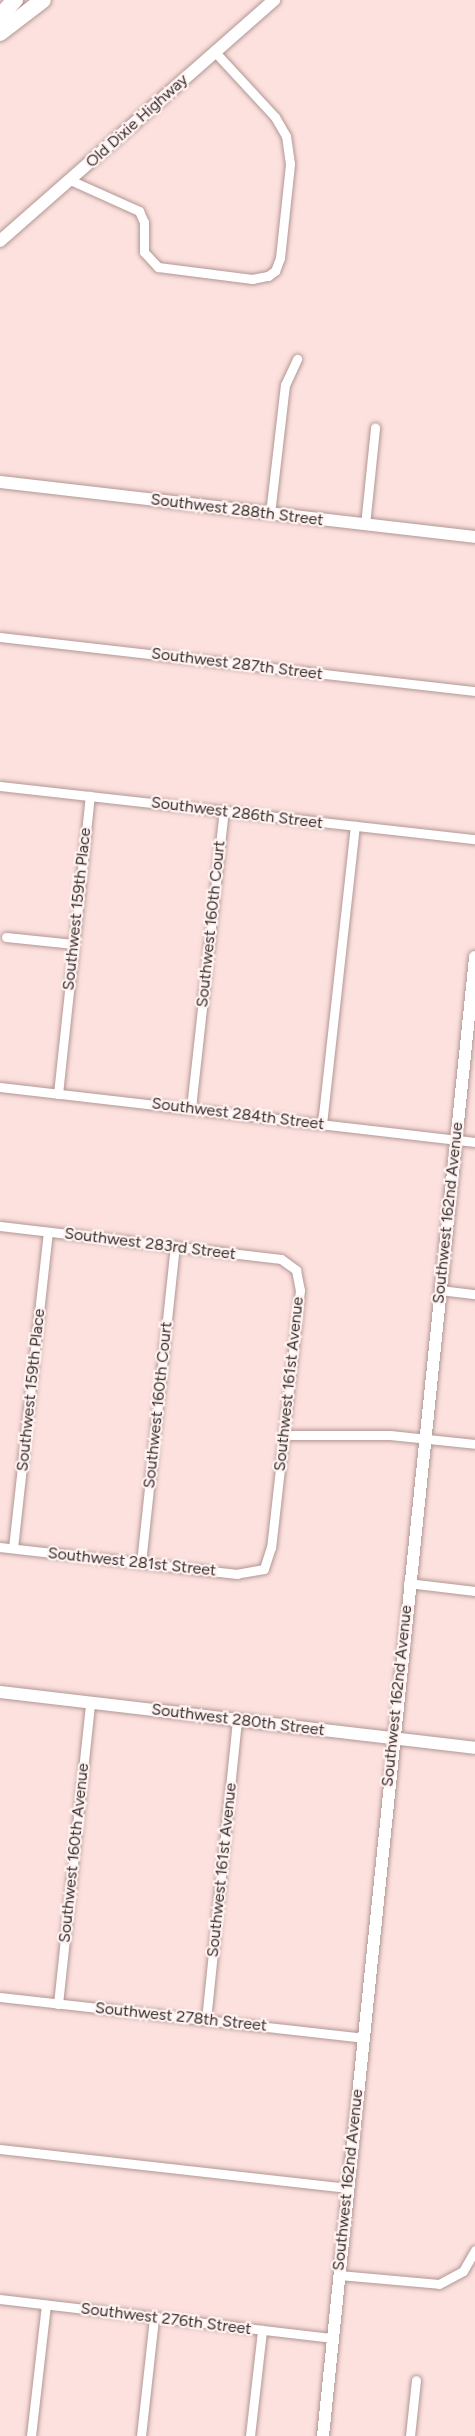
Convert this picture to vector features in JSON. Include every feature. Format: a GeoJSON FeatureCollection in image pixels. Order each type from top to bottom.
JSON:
{"type":"FeatureCollection","features":[{"type":"Feature","properties":{"kind":"highway"},"geometry":{"type":"LineString","coordinates":[[0,6],[7,0]]}},
{"type":"Feature","properties":{"kind":"highway"},"geometry":{"type":"LineString","coordinates":[[0,16],[15,0]]}},
{"type":"Feature","properties":{"kind":"highway"},"geometry":{"type":"LineString","coordinates":[[0,33],[43,0]]}},
{"type":"Feature","properties":{"kind":"street","name":"Old Dixie Highway"},"geometry":{"type":"LineString","coordinates":[[0,241],[274,0]]}},
{"type":"Feature","properties":{"kind":"street"},"geometry":{"type":"LineString","coordinates":[[70,180],[139,210],[144,222],[144,252],[158,267],[243,279],[268,276],[280,258],[288,145],[275,117],[215,52]]}},
{"type":"Feature","properties":{"kind":"street"},"geometry":{"type":"LineString","coordinates":[[270,514],[285,385],[297,359]]}},
{"type":"Feature","properties":{"kind":"street"},"geometry":{"type":"LineString","coordinates":[[365,525],[375,428]]}},
{"type":"Feature","properties":{"kind":"street","name":"Southwest 288th Street"},"geometry":{"type":"LineString","coordinates":[[0,482],[475,537]]}},
{"type":"Feature","properties":{"kind":"street","name":"Southwest 287th Street"},"geometry":{"type":"LineString","coordinates":[[0,637],[475,691]]}},
{"type":"Feature","properties":{"kind":"street","name":"Southwest 286th Street"},"geometry":{"type":"LineString","coordinates":[[0,786],[475,839]]}},
{"type":"Feature","properties":{"kind":"street","name":"Southwest 159th Place"},"geometry":{"type":"LineString","coordinates":[[57,1094],[90,796]]}},
{"type":"Feature","properties":{"kind":"street","name":"Southwest 160th Court"},"geometry":{"type":"LineString","coordinates":[[191,1108],[224,810]]}},
{"type":"Feature","properties":{"kind":"street"},"geometry":{"type":"LineString","coordinates":[[322,1124],[355,826]]}},
{"type":"Feature","properties":{"kind":"street"},"geometry":{"type":"LineString","coordinates":[[6,937],[74,944]]}},
{"type":"Feature","properties":{"kind":"street","name":"Southwest 162nd Avenue"},"geometry":{"type":"LineString","coordinates":[[323,2436],[408,1583],[475,957]]}},
{"type":"Feature","properties":{"kind":"street","name":"Southwest 284th Street"},"geometry":{"type":"LineString","coordinates":[[0,1087],[475,1142]]}},
{"type":"Feature","properties":{"kind":"street","name":"Southwest 283rd Street"},"geometry":{"type":"LineString","coordinates":[[0,1226],[275,1258],[296,1270]]}},
{"type":"Feature","properties":{"kind":"street","name":"Southwest 159th Place"},"geometry":{"type":"LineString","coordinates":[[13,1548],[48,1232]]}},
{"type":"Feature","properties":{"kind":"street","name":"Southwest 160th Court"},"geometry":{"type":"LineString","coordinates":[[141,1563],[175,1246]]}},
{"type":"Feature","properties":{"kind":"street","name":"Southwest 161st Avenue"},"geometry":{"type":"LineString","coordinates":[[264,1569],[270,1555],[300,1290],[296,1270]]}},
{"type":"Feature","properties":{"kind":"street"},"geometry":{"type":"LineString","coordinates":[[440,1290],[475,1294]]}},
{"type":"Feature","properties":{"kind":"street"},"geometry":{"type":"LineString","coordinates":[[284,1435],[424,1438],[475,1444]]}},
{"type":"Feature","properties":{"kind":"street","name":"Southwest 281st Street"},"geometry":{"type":"LineString","coordinates":[[0,1547],[237,1574],[264,1569]]}},
{"type":"Feature","properties":{"kind":"street"},"geometry":{"type":"LineString","coordinates":[[408,1583],[475,1591]]}},
{"type":"Feature","properties":{"kind":"street","name":"Southwest 280th Street"},"geometry":{"type":"LineString","coordinates":[[0,1692],[475,1748]]}},
{"type":"Feature","properties":{"kind":"street","name":"Southwest 160th Avenue"},"geometry":{"type":"LineString","coordinates":[[58,2004],[90,1702]]}},
{"type":"Feature","properties":{"kind":"street","name":"Southwest 161st Avenue"},"geometry":{"type":"LineString","coordinates":[[206,2020],[237,1720]]}},
{"type":"Feature","properties":{"kind":"street","name":"Southwest 278th Street"},"geometry":{"type":"LineString","coordinates":[[0,1997],[363,2038]]}},
{"type":"Feature","properties":{"kind":"street"},"geometry":{"type":"LineString","coordinates":[[0,2149],[348,2188]]}},
{"type":"Feature","properties":{"kind":"street"},"geometry":{"type":"LineString","coordinates":[[339,2275],[433,2285],[463,2271],[475,2250]]}},
{"type":"Feature","properties":{"kind":"street","name":"Southwest 276th Street"},"geometry":{"type":"LineString","coordinates":[[0,2299],[333,2338]]}},
{"type":"Feature","properties":{"kind":"street"},"geometry":{"type":"LineString","coordinates":[[31,2436],[46,2305]]}},
{"type":"Feature","properties":{"kind":"street"},"geometry":{"type":"LineString","coordinates":[[141,2436],[154,2318]]}},
{"type":"Feature","properties":{"kind":"street"},"geometry":{"type":"LineString","coordinates":[[250,2436],[261,2330]]}},
{"type":"Feature","properties":{"kind":"street"},"geometry":{"type":"LineString","coordinates":[[410,2436],[416,2380]]}}]}
